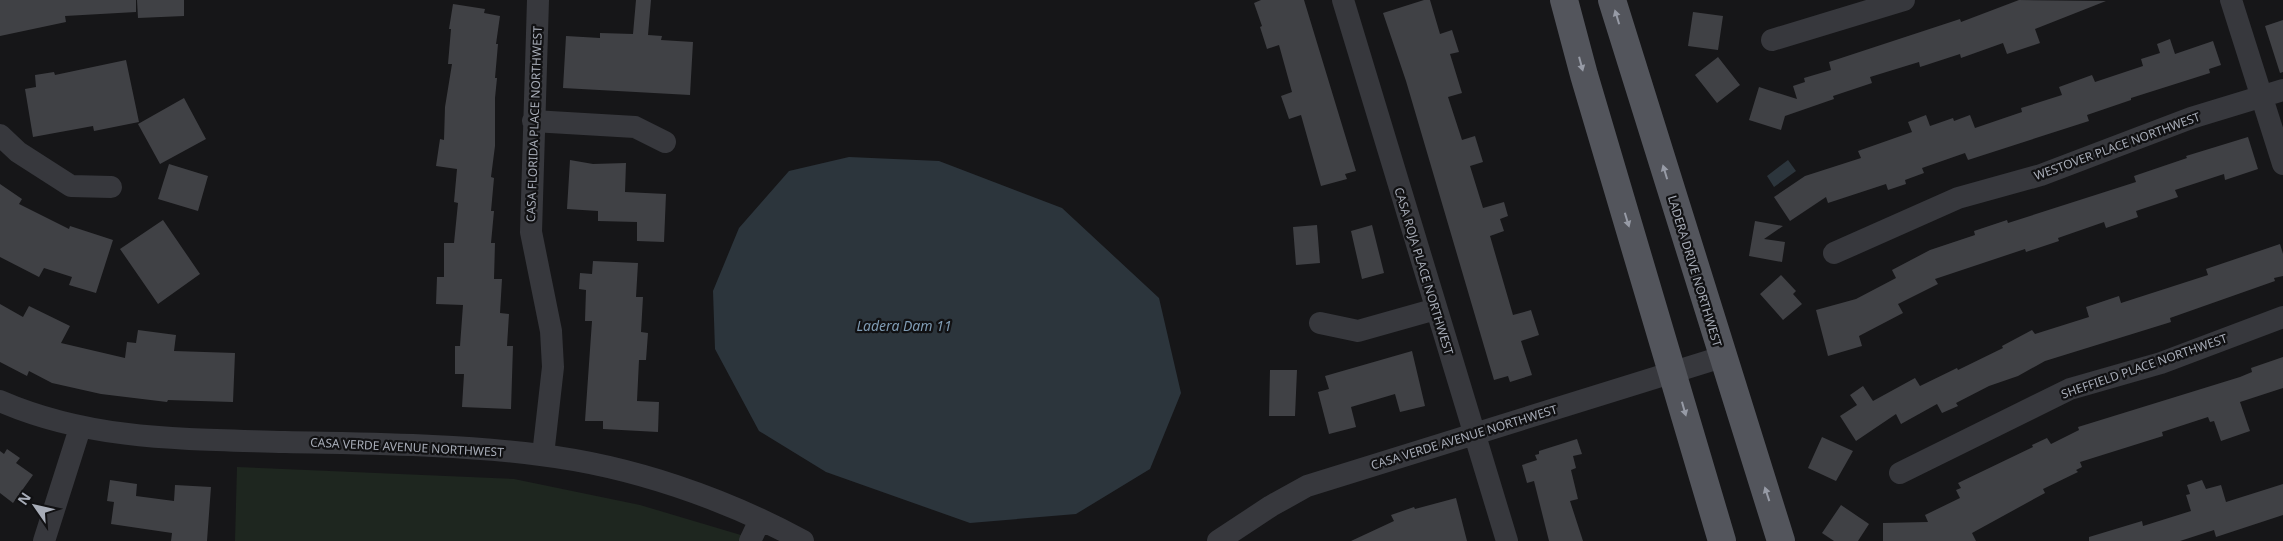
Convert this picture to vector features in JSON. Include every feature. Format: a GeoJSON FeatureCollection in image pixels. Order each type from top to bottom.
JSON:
{"type":"FeatureCollection","features":[{"type":"Feature","properties":{"kind":"main road"},"geometry":{"type":"LineString","coordinates":[[1564,0],[1584,75],[1722,541]]}},
{"type":"Feature","properties":{"kind":"main road","name":"LADERA DRIVE NORTHWEST"},"geometry":{"type":"LineString","coordinates":[[1612,0],[1781,541]]}},
{"type":"Feature","properties":{"kind":"street","name":"CASA FLORIDA PLACE NORTHWEST"},"geometry":{"type":"LineString","coordinates":[[538,0],[531,232],[551,331],[553,367],[543,455]]}},
{"type":"Feature","properties":{"kind":"street","name":"CASA ROJA PLACE NORTHWEST"},"geometry":{"type":"LineString","coordinates":[[1343,0],[1507,541]]}},
{"type":"Feature","properties":{"kind":"street"},"geometry":{"type":"LineString","coordinates":[[1772,40],[1904,0]]}},
{"type":"Feature","properties":{"kind":"street"},"geometry":{"type":"LineString","coordinates":[[2231,0],[2283,164]]}},
{"type":"Feature","properties":{"kind":"street","name":"WESTOVER PLACE NORTHWEST"},"geometry":{"type":"LineString","coordinates":[[1834,254],[1958,198],[2041,175],[2183,120],[2283,90]]}},
{"type":"Feature","properties":{"kind":"street"},"geometry":{"type":"LineString","coordinates":[[533,121],[634,127],[665,142]]}},
{"type":"Feature","properties":{"kind":"street"},"geometry":{"type":"LineString","coordinates":[[0,135],[18,152],[71,186],[111,187]]}},
{"type":"Feature","properties":{"kind":"street"},"geometry":{"type":"LineString","coordinates":[[1320,323],[1358,331],[1436,309]]}},
{"type":"Feature","properties":{"kind":"street","name":"SHEFFIELD PLACE NORTHWEST"},"geometry":{"type":"LineString","coordinates":[[1900,473],[2070,389],[2161,363],[2283,317]]}},
{"type":"Feature","properties":{"kind":"street","name":"CASA VERDE AVENUE NORTHWEST"},"geometry":{"type":"LineString","coordinates":[[1218,541],[1271,506],[1307,486],[1722,357]]}},
{"type":"Feature","properties":{"kind":"street","name":"CASA VERDE AVENUE NORTHWEST"},"geometry":{"type":"LineString","coordinates":[[0,401],[28,413],[80,428],[158,437],[471,448],[543,455],[613,469],[669,484],[723,504],[803,541]]}},
{"type":"Feature","properties":{"kind":"street"},"geometry":{"type":"LineString","coordinates":[[44,541],[80,428]]}},
{"type":"Feature","properties":{"kind":"street"},"geometry":{"type":"LineString","coordinates":[[750,541],[760,520]]}},
{"type":"Feature","properties":{"kind":"shaded area"},"geometry":{"type":"Polygon","coordinates":[[[237,467],[514,479],[640,505],[761,541],[235,541],[237,467]]]}},
{"type":"Feature","properties":{"kind":"water","name":"Ladera Dam 11"},"geometry":{"type":"Polygon","coordinates":[[[849,157],[939,161],[1062,208],[1159,298],[1181,393],[1150,469],[1076,514],[970,523],[826,472],[759,431],[715,349],[713,291],[739,228],[789,171],[849,157]]]}},
{"type":"Feature","properties":{"kind":"water"},"geometry":{"type":"Polygon","coordinates":[[[1788,160],[1796,171],[1774,187],[1767,176],[1788,160]]]}},
{"type":"Feature","properties":{"kind":"building"},"geometry":{"type":"Polygon","coordinates":[[[0,0],[136,0],[136,12],[65,16],[66,22],[0,36],[0,0]]]}},
{"type":"Feature","properties":{"kind":"building"},"geometry":{"type":"Polygon","coordinates":[[[137,0],[184,0],[184,16],[138,18],[137,0]]]}},
{"type":"Feature","properties":{"kind":"building"},"geometry":{"type":"Polygon","coordinates":[[[636,0],[651,0],[648,35],[662,36],[661,40],[693,42],[690,95],[563,88],[566,36],[600,38],[600,33],[633,34],[636,0]]]}},
{"type":"Feature","properties":{"kind":"building"},"geometry":{"type":"Polygon","coordinates":[[[1261,0],[1304,0],[1356,171],[1345,174],[1347,179],[1321,186],[1301,115],[1289,119],[1281,96],[1292,92],[1279,45],[1267,49],[1254,3],[1261,0]]]}},
{"type":"Feature","properties":{"kind":"building"},"geometry":{"type":"Polygon","coordinates":[[[1424,0],[1430,0],[1440,34],[1452,30],[1459,52],[1450,54],[1462,93],[1448,97],[1462,140],[1475,136],[1483,162],[1470,166],[1483,208],[1504,202],[1508,216],[1500,219],[1504,231],[1490,236],[1513,315],[1531,310],[1539,335],[1521,341],[1532,375],[1510,382],[1508,376],[1494,380],[1406,81],[1383,13],[1424,0]]]}},
{"type":"Feature","properties":{"kind":"building"},"geometry":{"type":"Polygon","coordinates":[[[2019,0],[2106,1],[2035,29],[2040,43],[2007,54],[2003,43],[1961,58],[1960,54],[1920,67],[1919,62],[1870,77],[1872,83],[1833,96],[1834,99],[1785,116],[1781,130],[1749,120],[1759,87],[1797,99],[1793,86],[1805,82],[1804,78],[1831,70],[1829,62],[1960,19],[1961,22],[2019,0]]]}},
{"type":"Feature","properties":{"kind":"building"},"geometry":{"type":"Polygon","coordinates":[[[453,4],[485,9],[484,13],[500,16],[496,44],[498,44],[495,78],[497,78],[495,146],[491,177],[494,178],[491,211],[494,211],[491,243],[495,243],[494,279],[502,279],[500,313],[509,314],[507,346],[513,346],[511,409],[462,407],[464,374],[455,374],[455,346],[460,346],[463,305],[436,304],[437,277],[444,277],[444,243],[454,243],[458,203],[454,202],[457,169],[436,166],[440,139],[444,140],[445,107],[452,64],[448,64],[451,29],[449,29],[453,4]]]}},
{"type":"Feature","properties":{"kind":"building"},"geometry":{"type":"Polygon","coordinates":[[[1693,12],[1723,16],[1718,50],[1688,46],[1693,12]]]}},
{"type":"Feature","properties":{"kind":"building"},"geometry":{"type":"Polygon","coordinates":[[[2283,20],[2283,72],[2280,73],[2265,26],[2283,20]]]}},
{"type":"Feature","properties":{"kind":"building"},"geometry":{"type":"Polygon","coordinates":[[[2170,39],[2175,54],[2213,41],[2221,65],[2209,69],[2210,73],[2131,98],[2131,100],[2087,115],[2089,121],[1968,160],[1965,153],[1922,168],[1924,173],[1905,180],[1906,184],[1888,190],[1886,184],[1828,203],[1826,197],[1790,221],[1774,197],[1805,176],[1861,158],[1858,151],[1912,132],[1908,122],[1926,115],[1930,126],[1953,118],[1954,121],[1970,115],[1975,128],[2022,112],[2021,108],[2062,95],[2059,87],[2092,75],[2095,82],[2143,66],[2141,59],[2160,53],[2157,44],[2170,39]]]}},
{"type":"Feature","properties":{"kind":"building"},"geometry":{"type":"Polygon","coordinates":[[[1718,57],[1740,85],[1717,103],[1695,75],[1718,57]]]}},
{"type":"Feature","properties":{"kind":"building"},"geometry":{"type":"Polygon","coordinates":[[[126,60],[139,122],[94,131],[93,126],[33,137],[25,89],[36,87],[35,75],[54,72],[55,75],[126,60]]]}},
{"type":"Feature","properties":{"kind":"building"},"geometry":{"type":"Polygon","coordinates":[[[184,98],[206,139],[160,164],[138,124],[184,98]]]}},
{"type":"Feature","properties":{"kind":"building"},"geometry":{"type":"Polygon","coordinates":[[[2248,137],[2258,169],[2225,180],[2224,174],[2175,190],[2178,197],[2136,211],[2138,217],[2106,228],[2104,222],[2058,238],[2059,241],[2026,252],[2025,249],[1935,279],[1938,284],[1898,304],[1903,313],[1859,336],[1862,346],[1828,356],[1816,310],[1856,299],[1896,278],[1892,270],[1930,250],[1975,235],[1974,231],[2007,220],[2008,223],[2136,182],[2134,176],[2187,158],[2186,156],[2248,137]]]}},
{"type":"Feature","properties":{"kind":"building"},"geometry":{"type":"Polygon","coordinates":[[[570,160],[593,164],[626,163],[625,192],[666,194],[664,242],[637,241],[637,222],[598,221],[598,211],[567,209],[570,160]]]}},
{"type":"Feature","properties":{"kind":"building"},"geometry":{"type":"Polygon","coordinates":[[[169,164],[208,176],[198,211],[158,199],[169,164]]]}},
{"type":"Feature","properties":{"kind":"building"},"geometry":{"type":"Polygon","coordinates":[[[0,184],[22,199],[19,204],[69,229],[70,226],[113,240],[96,293],[69,285],[72,277],[44,268],[39,277],[0,257],[0,184]]]}},
{"type":"Feature","properties":{"kind":"building"},"geometry":{"type":"Polygon","coordinates":[[[163,220],[200,274],[158,304],[120,249],[163,220]]]}},
{"type":"Feature","properties":{"kind":"building"},"geometry":{"type":"Polygon","coordinates":[[[1755,221],[1783,226],[1764,239],[1785,242],[1782,262],[1749,256],[1755,221]]]}},
{"type":"Feature","properties":{"kind":"building"},"geometry":{"type":"Polygon","coordinates":[[[1317,225],[1320,263],[1296,265],[1293,227],[1317,225]]]}},
{"type":"Feature","properties":{"kind":"building"},"geometry":{"type":"Polygon","coordinates":[[[1372,225],[1384,273],[1362,279],[1351,231],[1372,225]]]}},
{"type":"Feature","properties":{"kind":"building"},"geometry":{"type":"Polygon","coordinates":[[[2280,244],[2283,254],[2283,276],[2274,278],[2275,281],[2170,318],[2171,322],[2045,361],[2018,376],[1989,386],[1956,403],[1958,406],[1942,413],[1937,404],[1901,424],[1896,414],[1856,441],[1840,416],[1857,405],[1850,395],[1863,386],[1873,401],[1915,378],[1920,386],[2003,348],[2002,346],[2032,330],[2035,334],[2089,317],[2086,307],[2119,296],[2121,303],[2208,275],[2206,269],[2280,244]]]}},
{"type":"Feature","properties":{"kind":"building"},"geometry":{"type":"Polygon","coordinates":[[[593,261],[638,263],[636,297],[643,297],[641,332],[648,333],[646,360],[639,360],[637,401],[659,402],[658,432],[603,429],[603,421],[585,421],[592,321],[585,321],[586,290],[579,289],[580,273],[592,274],[593,261]]]}},
{"type":"Feature","properties":{"kind":"building"},"geometry":{"type":"Polygon","coordinates":[[[1781,275],[1796,291],[1793,294],[1802,304],[1783,320],[1760,294],[1781,275]]]}},
{"type":"Feature","properties":{"kind":"building"},"geometry":{"type":"Polygon","coordinates":[[[0,304],[23,317],[29,306],[70,326],[61,343],[125,358],[127,342],[136,343],[138,330],[176,335],[174,351],[235,353],[233,402],[168,400],[167,402],[101,394],[52,383],[29,371],[27,376],[0,362],[0,304]]]}},
{"type":"Feature","properties":{"kind":"building"},"geometry":{"type":"Polygon","coordinates":[[[1412,351],[1425,406],[1400,412],[1395,394],[1351,407],[1356,427],[1329,434],[1318,392],[1329,389],[1325,376],[1412,351]]]}},
{"type":"Feature","properties":{"kind":"building"},"geometry":{"type":"Polygon","coordinates":[[[2283,357],[2283,388],[2240,402],[2250,431],[2221,441],[2214,421],[2210,422],[2208,417],[2162,432],[2163,436],[2080,462],[2082,467],[2076,470],[2078,472],[2043,489],[2045,493],[1972,533],[1976,541],[1883,541],[1883,523],[1928,522],[1925,515],[1960,498],[1956,490],[1961,488],[1958,483],[2033,447],[2032,445],[2047,438],[2051,444],[2079,430],[2078,427],[2240,377],[2252,372],[2251,368],[2283,357]]]}},
{"type":"Feature","properties":{"kind":"building"},"geometry":{"type":"Polygon","coordinates":[[[1270,370],[1297,370],[1295,416],[1269,416],[1270,370]]]}},
{"type":"Feature","properties":{"kind":"building"},"geometry":{"type":"Polygon","coordinates":[[[1822,437],[1853,451],[1836,481],[1808,468],[1822,437]]]}},
{"type":"Feature","properties":{"kind":"building"},"geometry":{"type":"Polygon","coordinates":[[[1577,439],[1582,454],[1573,456],[1576,468],[1571,470],[1578,499],[1570,501],[1583,541],[1549,541],[1534,481],[1527,483],[1522,465],[1537,460],[1535,455],[1539,454],[1539,451],[1577,439]]]}},
{"type":"Feature","properties":{"kind":"building"},"geometry":{"type":"Polygon","coordinates":[[[7,449],[20,458],[16,463],[33,475],[13,503],[0,493],[0,451],[4,454],[7,449]]]}},
{"type":"Feature","properties":{"kind":"building"},"geometry":{"type":"Polygon","coordinates":[[[110,480],[137,484],[136,496],[174,501],[175,485],[211,487],[207,541],[171,541],[172,533],[111,524],[114,502],[107,501],[110,480]]]}},
{"type":"Feature","properties":{"kind":"building"},"geometry":{"type":"Polygon","coordinates":[[[2202,480],[2206,489],[2221,485],[2226,502],[2283,484],[2283,515],[2216,537],[2214,530],[2180,541],[2089,541],[2089,537],[2142,521],[2143,526],[2191,511],[2186,495],[2190,494],[2187,485],[2202,480]]]}},
{"type":"Feature","properties":{"kind":"building"},"geometry":{"type":"Polygon","coordinates":[[[1456,498],[1467,541],[1351,541],[1394,521],[1391,515],[1414,507],[1415,509],[1456,498]]]}},
{"type":"Feature","properties":{"kind":"building"},"geometry":{"type":"Polygon","coordinates":[[[1841,505],[1869,524],[1858,541],[1834,541],[1822,533],[1841,505]]]}}]}
